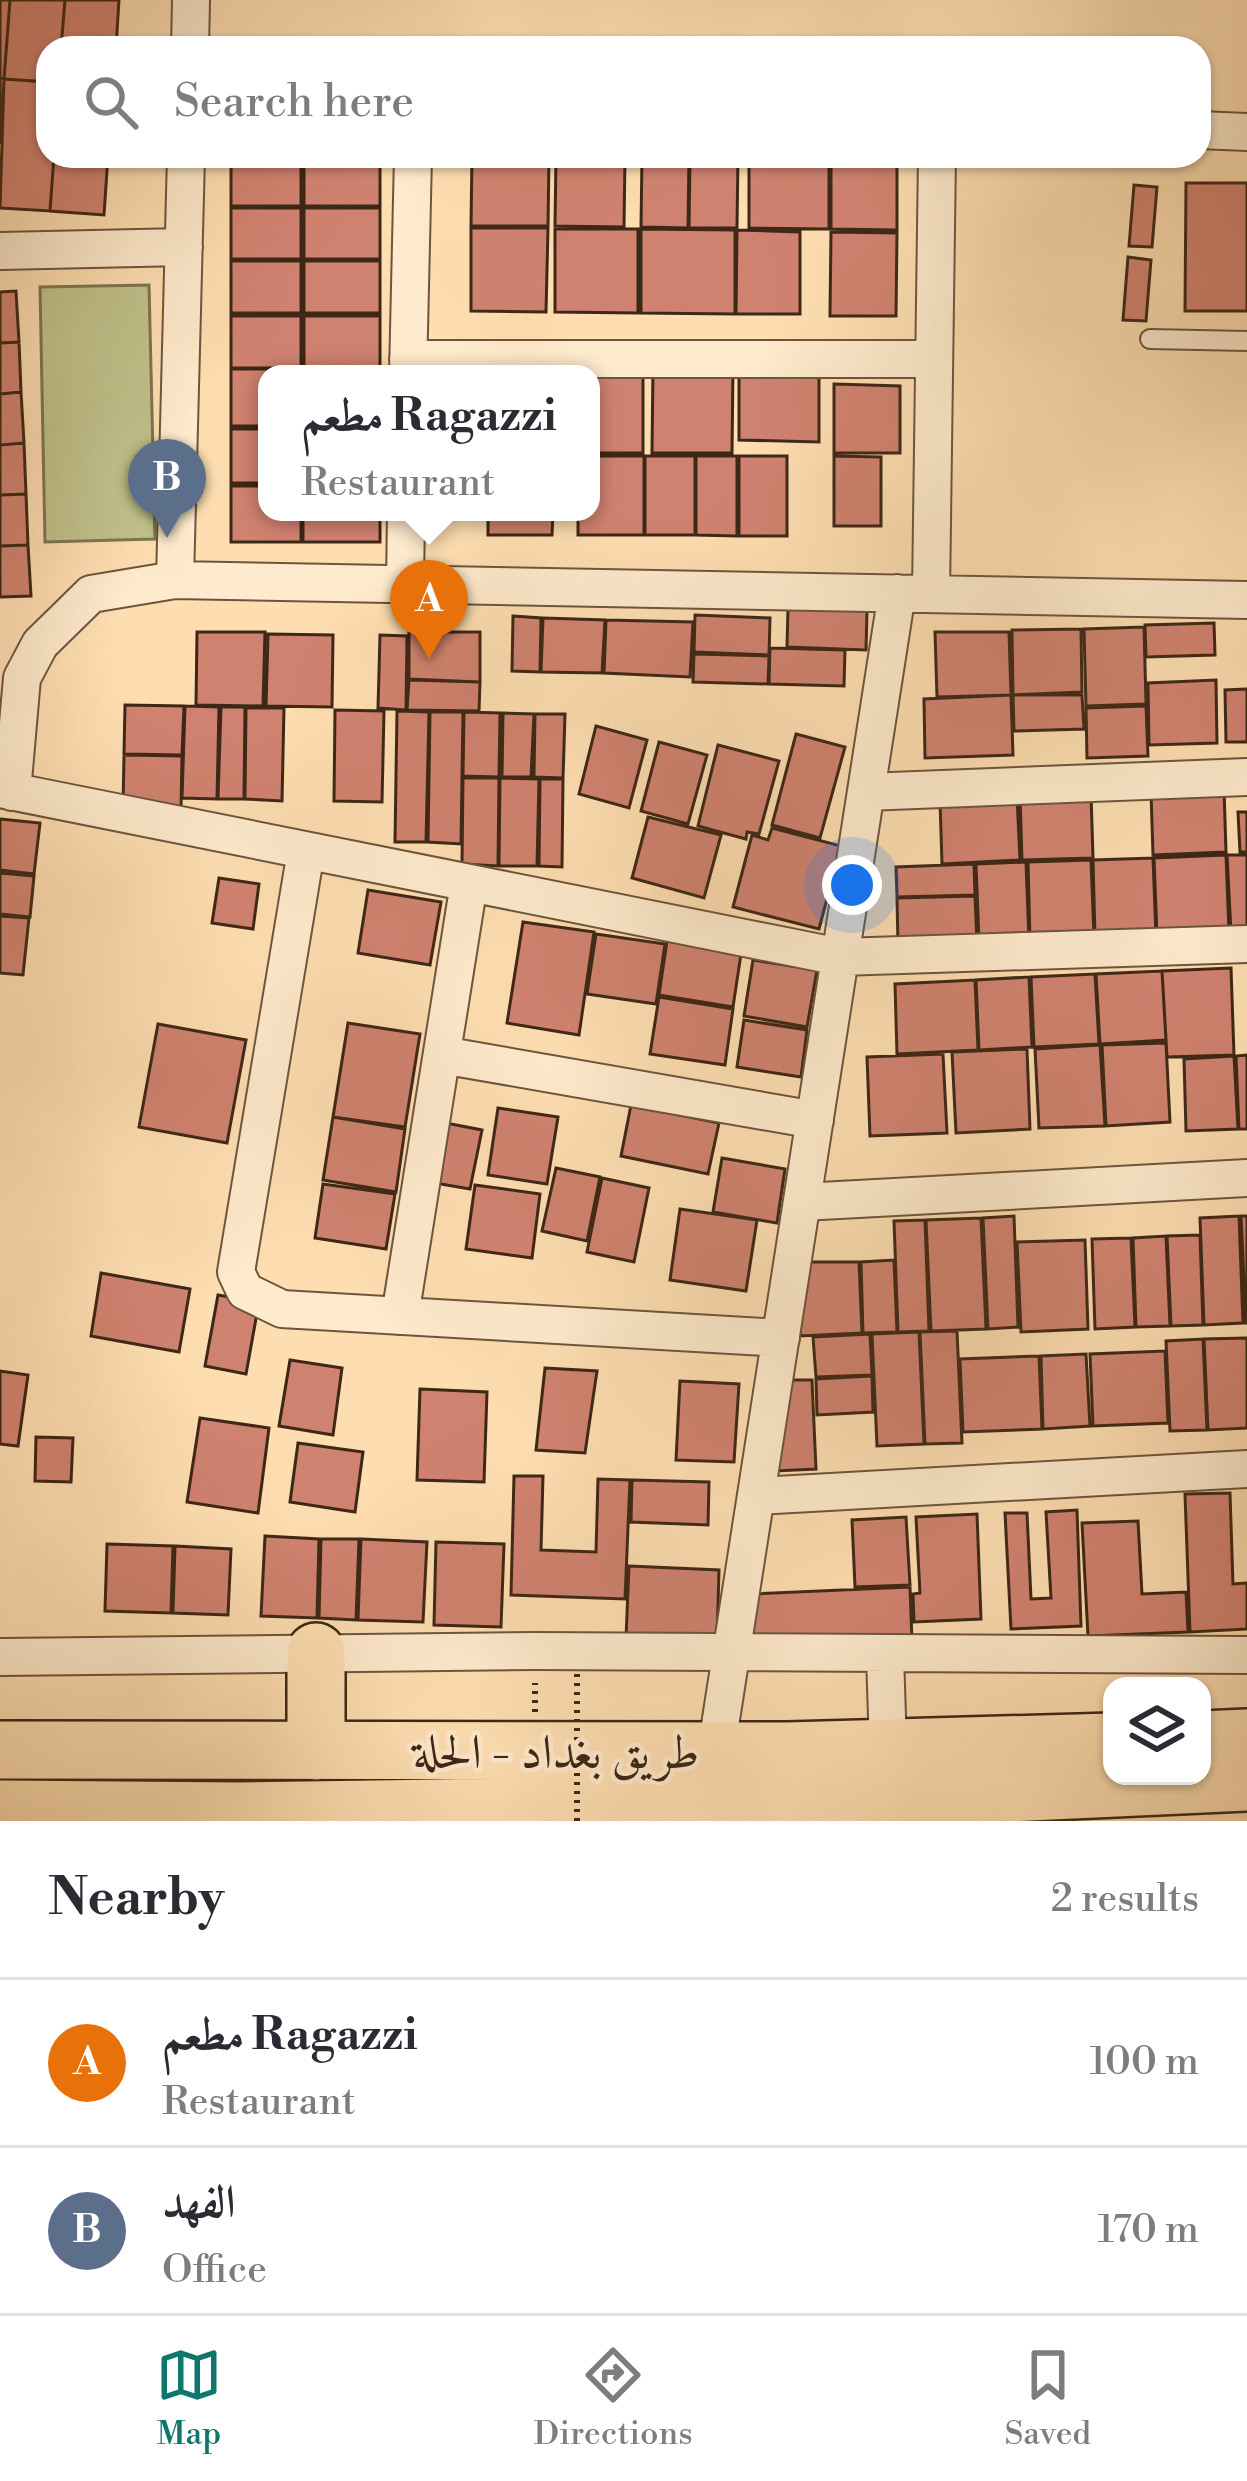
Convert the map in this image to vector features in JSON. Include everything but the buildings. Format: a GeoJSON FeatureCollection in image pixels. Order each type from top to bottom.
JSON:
{"type":"FeatureCollection","features":[{"type":"Feature","properties":{"kind":"main road"},"geometry":{"type":"LineString","coordinates":[[316,1652],[316,1751]]}},
{"type":"Feature","properties":{"kind":"main road"},"geometry":{"type":"LineString","coordinates":[[1211,1740],[1247,1738]]}},
{"type":"Feature","properties":{"kind":"main road"},"geometry":{"type":"LineString","coordinates":[[0,1809],[246,1816],[862,1795],[1103,1744]]}},
{"type":"Feature","properties":{"kind":"main road","name":"طريق بغداد - الحلة"},"geometry":{"type":"LineString","coordinates":[[0,1750],[716,1751],[862,1795]]}},
{"type":"Feature","properties":{"kind":"main road"},"geometry":{"type":"LineString","coordinates":[[984,1769],[1247,1782]]}},
{"type":"Feature","properties":{"kind":"street"},"geometry":{"type":"LineString","coordinates":[[190,36],[191,0]]}},
{"type":"Feature","properties":{"kind":"street"},"geometry":{"type":"LineString","coordinates":[[1211,130],[1247,132]]}},
{"type":"Feature","properties":{"kind":"street"},"geometry":{"type":"LineString","coordinates":[[175,580],[186,168]]}},
{"type":"Feature","properties":{"kind":"street"},"geometry":{"type":"LineString","coordinates":[[408,365],[412,168]]}},
{"type":"Feature","properties":{"kind":"street"},"geometry":{"type":"LineString","coordinates":[[716,1751],[866,792],[914,594],[934,359],[937,168]]}},
{"type":"Feature","properties":{"kind":"street"},"geometry":{"type":"LineString","coordinates":[[0,251],[184,247]]}},
{"type":"Feature","properties":{"kind":"street"},"geometry":{"type":"LineString","coordinates":[[540,365],[934,359]]}},
{"type":"Feature","properties":{"kind":"street"},"geometry":{"type":"LineString","coordinates":[[405,585],[406,521]]}},
{"type":"Feature","properties":{"kind":"street"},"geometry":{"type":"LineString","coordinates":[[1247,600],[175,580],[91,594],[40,644],[22,678],[6,791],[840,957],[1247,944]]}},
{"type":"Feature","properties":{"kind":"street"},"geometry":{"type":"LineString","coordinates":[[866,792],[1247,777]]}},
{"type":"Feature","properties":{"kind":"street"},"geometry":{"type":"LineString","coordinates":[[306,850],[236,1272],[245,1291],[282,1310],[781,1338]]}},
{"type":"Feature","properties":{"kind":"street"},"geometry":{"type":"LineString","coordinates":[[400,1316],[470,883]]}},
{"type":"Feature","properties":{"kind":"street"},"geometry":{"type":"LineString","coordinates":[[442,1055],[814,1120]]}},
{"type":"Feature","properties":{"kind":"street"},"geometry":{"type":"LineString","coordinates":[[802,1202],[1247,1178]]}},
{"type":"Feature","properties":{"kind":"street"},"geometry":{"type":"LineString","coordinates":[[756,1496],[1247,1469]]}},
{"type":"Feature","properties":{"kind":"street"},"geometry":{"type":"LineString","coordinates":[[0,1657],[536,1651],[1247,1654]]}},
{"type":"Feature","properties":{"kind":"street"},"geometry":{"type":"LineString","coordinates":[[862,1795],[885,1654]]}},
{"type":"Feature","properties":{"kind":"lane"},"geometry":{"type":"LineString","coordinates":[[1150,339],[1247,341]]}},
{"type":"Feature","properties":{"kind":"path"},"geometry":{"type":"LineString","coordinates":[[535,1751],[536,1651]]}},
{"type":"Feature","properties":{"kind":"path"},"geometry":{"type":"LineString","coordinates":[[577,1668],[577,1821]]}},
{"type":"Feature","properties":{"kind":"green space"},"geometry":{"type":"Polygon","coordinates":[[[149,285],[155,539],[45,542],[40,287],[149,285]]]}},
{"type":"Feature","properties":{"kind":"place","name":"الفهد"},"geometry":{"type":"Point","coordinates":[167,538]}},
{"type":"Feature","properties":{"kind":"place","name":"مطعم Ragazzi"},"geometry":{"type":"Point","coordinates":[429,659]}}]}
